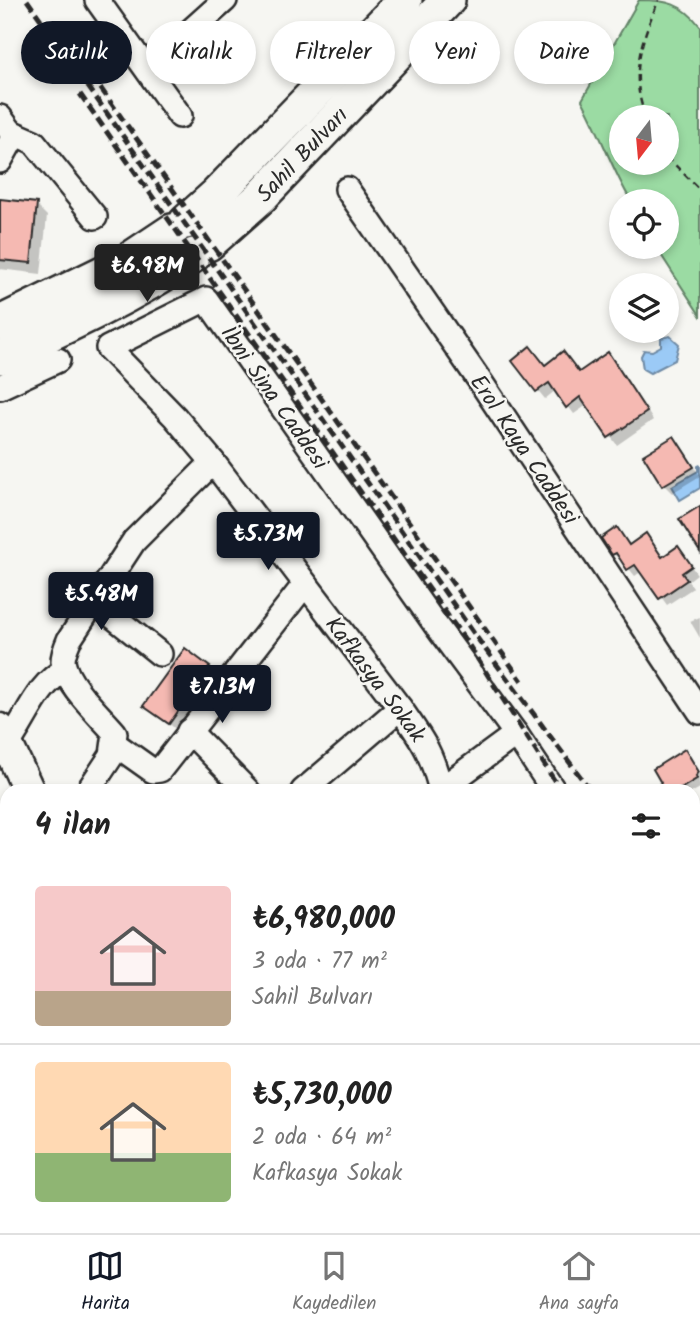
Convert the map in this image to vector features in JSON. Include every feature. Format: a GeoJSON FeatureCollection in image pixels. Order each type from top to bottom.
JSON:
{"type":"FeatureCollection","features":[{"type":"Feature","properties":{"kind":"highway","name":"Sahil Bulvarı"},"geometry":{"type":"LineString","coordinates":[[0,357],[168,273],[216,194],[405,0]]}},
{"type":"Feature","properties":{"kind":"highway","name":"Sahil Bulvarı"},"geometry":{"type":"LineString","coordinates":[[0,323],[127,261],[190,238],[261,197],[448,0]]}},
{"type":"Feature","properties":{"kind":"main road"},"geometry":{"type":"LineString","coordinates":[[4,761],[23,784]]}},
{"type":"Feature","properties":{"kind":"street"},"geometry":{"type":"LineString","coordinates":[[97,0],[180,116]]}},
{"type":"Feature","properties":{"kind":"street"},"geometry":{"type":"LineString","coordinates":[[202,21],[225,0]]}},
{"type":"Feature","properties":{"kind":"street"},"geometry":{"type":"LineString","coordinates":[[0,161],[14,136],[6,125]]}},
{"type":"Feature","properties":{"kind":"street"},"geometry":{"type":"LineString","coordinates":[[6,125],[34,142],[95,217]]}},
{"type":"Feature","properties":{"kind":"street","name":"Erol Kaya Caddesi"},"geometry":{"type":"LineString","coordinates":[[347,189],[498,407],[700,712]]}},
{"type":"Feature","properties":{"kind":"street","name":"İbni Sina Caddesi"},"geometry":{"type":"LineString","coordinates":[[108,348],[206,299],[549,784]]}},
{"type":"Feature","properties":{"kind":"street","name":"Kafkasya Sokak"},"geometry":{"type":"LineString","coordinates":[[108,348],[175,416],[213,462],[400,708],[429,750],[439,784]]}},
{"type":"Feature","properties":{"kind":"street"},"geometry":{"type":"LineString","coordinates":[[0,387],[58,360]]}},
{"type":"Feature","properties":{"kind":"street"},"geometry":{"type":"LineString","coordinates":[[93,784],[112,755],[115,733],[76,688],[65,670],[63,658],[69,640],[134,541],[213,462]]}},
{"type":"Feature","properties":{"kind":"street"},"geometry":{"type":"LineString","coordinates":[[115,744],[153,772],[160,770],[305,584]]}},
{"type":"Feature","properties":{"kind":"street"},"geometry":{"type":"LineString","coordinates":[[95,602],[160,654]]}},
{"type":"Feature","properties":{"kind":"street"},"geometry":{"type":"LineString","coordinates":[[4,761],[43,688],[65,670]]}},
{"type":"Feature","properties":{"kind":"street"},"geometry":{"type":"LineString","coordinates":[[311,784],[400,708]]}},
{"type":"Feature","properties":{"kind":"street"},"geometry":{"type":"LineString","coordinates":[[189,731],[241,784]]}},
{"type":"Feature","properties":{"kind":"street"},"geometry":{"type":"LineString","coordinates":[[448,784],[516,734]]}},
{"type":"Feature","properties":{"kind":"path"},"geometry":{"type":"LineString","coordinates":[[642,105],[638,90],[638,56],[659,0]]}},
{"type":"Feature","properties":{"kind":"path"},"geometry":{"type":"LineString","coordinates":[[679,168],[700,190]]}},
{"type":"Feature","properties":{"kind":"green space"},"geometry":{"type":"Polygon","coordinates":[[[639,0],[673,4],[687,12],[700,26],[700,315],[679,283],[679,273],[673,273],[664,259],[679,259],[679,189],[625,189],[618,175],[679,175],[679,105],[609,105],[609,156],[582,100],[591,84],[614,84],[614,44],[639,0]]]}},
{"type":"Feature","properties":{"kind":"water"},"geometry":{"type":"Polygon","coordinates":[[[661,343],[679,344],[675,360],[650,373],[643,369],[641,356],[644,350],[652,351],[661,346],[661,343]]]}},
{"type":"Feature","properties":{"kind":"water"},"geometry":{"type":"Polygon","coordinates":[[[700,465],[700,488],[680,500],[672,486],[698,471],[700,465]]]}},
{"type":"Feature","properties":{"kind":"building"},"geometry":{"type":"Polygon","coordinates":[[[0,199],[37,203],[31,263],[0,260],[0,199]]]}},
{"type":"Feature","properties":{"kind":"building"},"geometry":{"type":"Polygon","coordinates":[[[530,346],[545,365],[563,351],[579,372],[608,352],[647,412],[608,438],[580,397],[566,408],[549,383],[536,392],[512,361],[530,346]]]}},
{"type":"Feature","properties":{"kind":"building"},"geometry":{"type":"Polygon","coordinates":[[[674,436],[694,467],[662,486],[643,455],[674,436]]]}},
{"type":"Feature","properties":{"kind":"building"},"geometry":{"type":"Polygon","coordinates":[[[700,506],[700,552],[679,519],[700,506]]]}},
{"type":"Feature","properties":{"kind":"building"},"geometry":{"type":"Polygon","coordinates":[[[617,527],[629,545],[646,533],[662,557],[678,546],[692,566],[682,573],[687,580],[659,599],[635,565],[627,570],[616,553],[612,555],[601,538],[617,527]]]}},
{"type":"Feature","properties":{"kind":"building"},"geometry":{"type":"Polygon","coordinates":[[[185,648],[210,667],[169,724],[143,706],[185,648]]]}},
{"type":"Feature","properties":{"kind":"building"},"geometry":{"type":"Polygon","coordinates":[[[685,749],[699,772],[696,776],[698,778],[688,784],[660,784],[653,769],[685,749]]]}},
{"type":"Feature","properties":{"kind":"railway"},"geometry":{"type":"LineString","coordinates":[[27,0],[480,642],[586,784]]}},
{"type":"Feature","properties":{"kind":"railway"},"geometry":{"type":"LineString","coordinates":[[98,84],[522,681]]}},
{"type":"Feature","properties":{"kind":"railway"},"geometry":{"type":"LineString","coordinates":[[80,94],[470,647],[557,784]]}}]}
